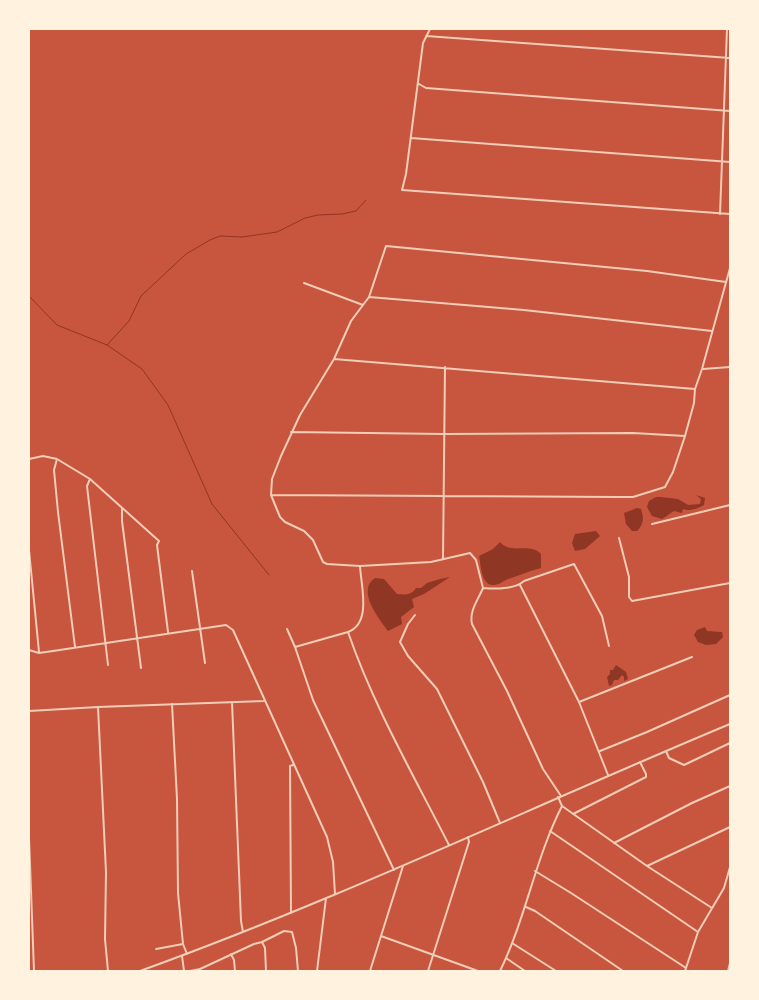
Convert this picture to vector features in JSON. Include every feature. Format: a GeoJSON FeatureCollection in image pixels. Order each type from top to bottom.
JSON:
{"type":"FeatureCollection","features":[{"type":"Feature","properties":{"kind":"street"},"geometry":{"type":"LineString","coordinates":[[430,29],[426,36],[421,58],[419,84],[402,190],[730,214]]}},
{"type":"Feature","properties":{"kind":"street"},"geometry":{"type":"LineString","coordinates":[[720,214],[727,29]]}},
{"type":"Feature","properties":{"kind":"street"},"geometry":{"type":"LineString","coordinates":[[426,36],[730,58]]}},
{"type":"Feature","properties":{"kind":"street"},"geometry":{"type":"LineString","coordinates":[[419,84],[426,88],[730,111]]}},
{"type":"Feature","properties":{"kind":"street"},"geometry":{"type":"LineString","coordinates":[[411,138],[730,162]]}},
{"type":"Feature","properties":{"kind":"street"},"geometry":{"type":"LineString","coordinates":[[712,908],[647,866],[562,806],[507,691],[472,624],[470,617],[472,610],[483,588],[476,560],[470,552],[431,562],[360,566],[327,564],[322,562],[314,540],[304,531],[285,522],[280,517],[271,495],[272,479],[291,432],[309,398],[334,359],[351,321],[369,297],[386,246],[647,271],[726,282]]}},
{"type":"Feature","properties":{"kind":"street"},"geometry":{"type":"LineString","coordinates":[[271,495],[633,497],[665,488],[673,472],[685,436],[694,403],[695,389],[730,268]]}},
{"type":"Feature","properties":{"kind":"street"},"geometry":{"type":"LineString","coordinates":[[304,283],[363,305]]}},
{"type":"Feature","properties":{"kind":"street"},"geometry":{"type":"LineString","coordinates":[[369,297],[524,310],[712,331]]}},
{"type":"Feature","properties":{"kind":"street"},"geometry":{"type":"LineString","coordinates":[[334,359],[695,389]]}},
{"type":"Feature","properties":{"kind":"street"},"geometry":{"type":"LineString","coordinates":[[702,369],[730,367]]}},
{"type":"Feature","properties":{"kind":"street"},"geometry":{"type":"LineString","coordinates":[[443,559],[445,368]]}},
{"type":"Feature","properties":{"kind":"street"},"geometry":{"type":"LineString","coordinates":[[291,432],[444,434],[633,433],[685,436]]}},
{"type":"Feature","properties":{"kind":"street"},"geometry":{"type":"LineString","coordinates":[[29,459],[42,456],[56,458],[90,479],[159,541],[157,545],[168,633]]}},
{"type":"Feature","properties":{"kind":"street"},"geometry":{"type":"LineString","coordinates":[[56,458],[54,470],[58,512],[76,648]]}},
{"type":"Feature","properties":{"kind":"street"},"geometry":{"type":"LineString","coordinates":[[90,479],[87,486],[108,665]]}},
{"type":"Feature","properties":{"kind":"street"},"geometry":{"type":"LineString","coordinates":[[652,524],[730,505]]}},
{"type":"Feature","properties":{"kind":"street"},"geometry":{"type":"LineString","coordinates":[[122,508],[122,521],[141,668]]}},
{"type":"Feature","properties":{"kind":"street"},"geometry":{"type":"LineString","coordinates":[[619,538],[629,577],[629,598],[632,602],[730,583]]}},
{"type":"Feature","properties":{"kind":"street"},"geometry":{"type":"LineString","coordinates":[[29,550],[39,653]]}},
{"type":"Feature","properties":{"kind":"street"},"geometry":{"type":"LineString","coordinates":[[483,588],[499,589],[520,585],[574,564],[602,616],[608,646]]}},
{"type":"Feature","properties":{"kind":"street"},"geometry":{"type":"LineString","coordinates":[[296,647],[354,630],[360,624],[364,614],[360,566]]}},
{"type":"Feature","properties":{"kind":"street"},"geometry":{"type":"LineString","coordinates":[[192,571],[205,663]]}},
{"type":"Feature","properties":{"kind":"street"},"geometry":{"type":"LineString","coordinates":[[520,585],[579,702],[608,775]]}},
{"type":"Feature","properties":{"kind":"street"},"geometry":{"type":"LineString","coordinates":[[415,615],[408,624],[400,642],[408,656],[437,689],[483,782],[500,822]]}},
{"type":"Feature","properties":{"kind":"street"},"geometry":{"type":"LineString","coordinates":[[29,650],[39,653],[226,625],[233,630],[326,837],[333,862],[335,894]]}},
{"type":"Feature","properties":{"kind":"street"},"geometry":{"type":"LineString","coordinates":[[287,629],[296,647],[312,700],[394,870]]}},
{"type":"Feature","properties":{"kind":"street"},"geometry":{"type":"LineString","coordinates":[[348,632],[366,679],[449,845]]}},
{"type":"Feature","properties":{"kind":"street"},"geometry":{"type":"LineString","coordinates":[[579,702],[692,657]]}},
{"type":"Feature","properties":{"kind":"street"},"geometry":{"type":"LineString","coordinates":[[600,751],[730,695]]}},
{"type":"Feature","properties":{"kind":"street"},"geometry":{"type":"LineString","coordinates":[[232,701],[243,932]]}},
{"type":"Feature","properties":{"kind":"street"},"geometry":{"type":"LineString","coordinates":[[29,711],[98,706],[264,701]]}},
{"type":"Feature","properties":{"kind":"street"},"geometry":{"type":"LineString","coordinates":[[172,704],[177,799],[178,893],[183,944],[187,954]]}},
{"type":"Feature","properties":{"kind":"street"},"geometry":{"type":"LineString","coordinates":[[98,706],[106,872],[106,947],[108,971]]}},
{"type":"Feature","properties":{"kind":"street"},"geometry":{"type":"LineString","coordinates":[[140,971],[291,913],[394,870],[608,775],[730,724]]}},
{"type":"Feature","properties":{"kind":"street"},"geometry":{"type":"LineString","coordinates":[[665,751],[669,758],[684,765],[730,743]]}},
{"type":"Feature","properties":{"kind":"street"},"geometry":{"type":"LineString","coordinates":[[573,814],[646,777],[640,762]]}},
{"type":"Feature","properties":{"kind":"street"},"geometry":{"type":"LineString","coordinates":[[291,913],[290,766],[294,765]]}},
{"type":"Feature","properties":{"kind":"street"},"geometry":{"type":"LineString","coordinates":[[614,843],[692,802],[730,786]]}},
{"type":"Feature","properties":{"kind":"street"},"geometry":{"type":"LineString","coordinates":[[500,971],[526,907],[535,871],[550,831],[562,806]]}},
{"type":"Feature","properties":{"kind":"street"},"geometry":{"type":"LineString","coordinates":[[647,866],[730,827]]}},
{"type":"Feature","properties":{"kind":"street"},"geometry":{"type":"LineString","coordinates":[[550,831],[698,932]]}},
{"type":"Feature","properties":{"kind":"street"},"geometry":{"type":"LineString","coordinates":[[29,837],[34,971]]}},
{"type":"Feature","properties":{"kind":"street"},"geometry":{"type":"LineString","coordinates":[[428,971],[469,842],[468,837]]}},
{"type":"Feature","properties":{"kind":"street"},"geometry":{"type":"LineString","coordinates":[[370,971],[403,866]]}},
{"type":"Feature","properties":{"kind":"street"},"geometry":{"type":"LineString","coordinates":[[684,971],[698,932],[724,888],[730,867]]}},
{"type":"Feature","properties":{"kind":"street"},"geometry":{"type":"LineString","coordinates":[[535,871],[572,892],[686,968]]}},
{"type":"Feature","properties":{"kind":"street"},"geometry":{"type":"LineString","coordinates":[[317,971],[326,898]]}},
{"type":"Feature","properties":{"kind":"street"},"geometry":{"type":"LineString","coordinates":[[526,907],[535,911],[623,971]]}},
{"type":"Feature","properties":{"kind":"street"},"geometry":{"type":"LineString","coordinates":[[190,971],[201,970],[231,954],[284,931],[292,932],[296,948],[298,971]]}},
{"type":"Feature","properties":{"kind":"street"},"geometry":{"type":"LineString","coordinates":[[381,936],[478,971]]}},
{"type":"Feature","properties":{"kind":"street"},"geometry":{"type":"LineString","coordinates":[[262,942],[265,948],[266,971]]}},
{"type":"Feature","properties":{"kind":"street"},"geometry":{"type":"LineString","coordinates":[[512,943],[556,971]]}},
{"type":"Feature","properties":{"kind":"street"},"geometry":{"type":"LineString","coordinates":[[156,949],[183,944]]}},
{"type":"Feature","properties":{"kind":"street"},"geometry":{"type":"LineString","coordinates":[[231,954],[234,960],[235,971]]}},
{"type":"Feature","properties":{"kind":"street"},"geometry":{"type":"LineString","coordinates":[[182,956],[184,971]]}},
{"type":"Feature","properties":{"kind":"street"},"geometry":{"type":"LineString","coordinates":[[506,958],[526,971]]}},
{"type":"Feature","properties":{"kind":"street"},"geometry":{"type":"LineString","coordinates":[[728,971],[730,963]]}},
{"type":"Feature","properties":{"kind":"shaded area"},"geometry":{"type":"Polygon","coordinates":[[[696,495],[705,498],[704,505],[691,510],[683,509],[682,513],[674,511],[662,519],[652,516],[647,507],[649,501],[656,497],[678,499],[688,505],[700,504],[701,499],[696,495]]]}},
{"type":"Feature","properties":{"kind":"shaded area"},"geometry":{"type":"Polygon","coordinates":[[[637,508],[641,509],[643,521],[637,531],[632,531],[626,524],[624,513],[637,508]]]}},
{"type":"Feature","properties":{"kind":"shaded area"},"geometry":{"type":"Polygon","coordinates":[[[596,531],[600,536],[585,549],[575,551],[572,543],[575,534],[596,531]]]}},
{"type":"Feature","properties":{"kind":"shaded area"},"geometry":{"type":"Polygon","coordinates":[[[500,542],[511,548],[529,548],[537,551],[541,554],[541,568],[498,584],[494,585],[486,582],[482,574],[479,556],[493,549],[500,542]]]}},
{"type":"Feature","properties":{"kind":"shaded area"},"geometry":{"type":"Polygon","coordinates":[[[450,577],[424,594],[412,599],[414,607],[401,617],[402,624],[388,631],[375,612],[368,597],[370,583],[375,578],[384,579],[397,594],[408,594],[427,583],[450,577]]]}},
{"type":"Feature","properties":{"kind":"shaded area"},"geometry":{"type":"Polygon","coordinates":[[[705,627],[707,631],[722,632],[723,637],[716,644],[706,645],[698,642],[694,635],[697,630],[705,627]]]}},
{"type":"Feature","properties":{"kind":"shaded area"},"geometry":{"type":"Polygon","coordinates":[[[616,665],[626,672],[628,679],[624,681],[622,675],[609,686],[607,677],[610,674],[610,670],[613,670],[616,665]]]}},
{"type":"Feature","properties":{"kind":"waterway"},"geometry":{"type":"LineString","coordinates":[[29,296],[57,325],[107,345],[129,321],[141,296],[186,254],[210,240],[220,236],[242,237],[277,232],[305,218],[356,211],[366,200]]}},
{"type":"Feature","properties":{"kind":"waterway"},"geometry":{"type":"LineString","coordinates":[[107,345],[142,369],[168,405],[212,504],[269,575]]}}]}
